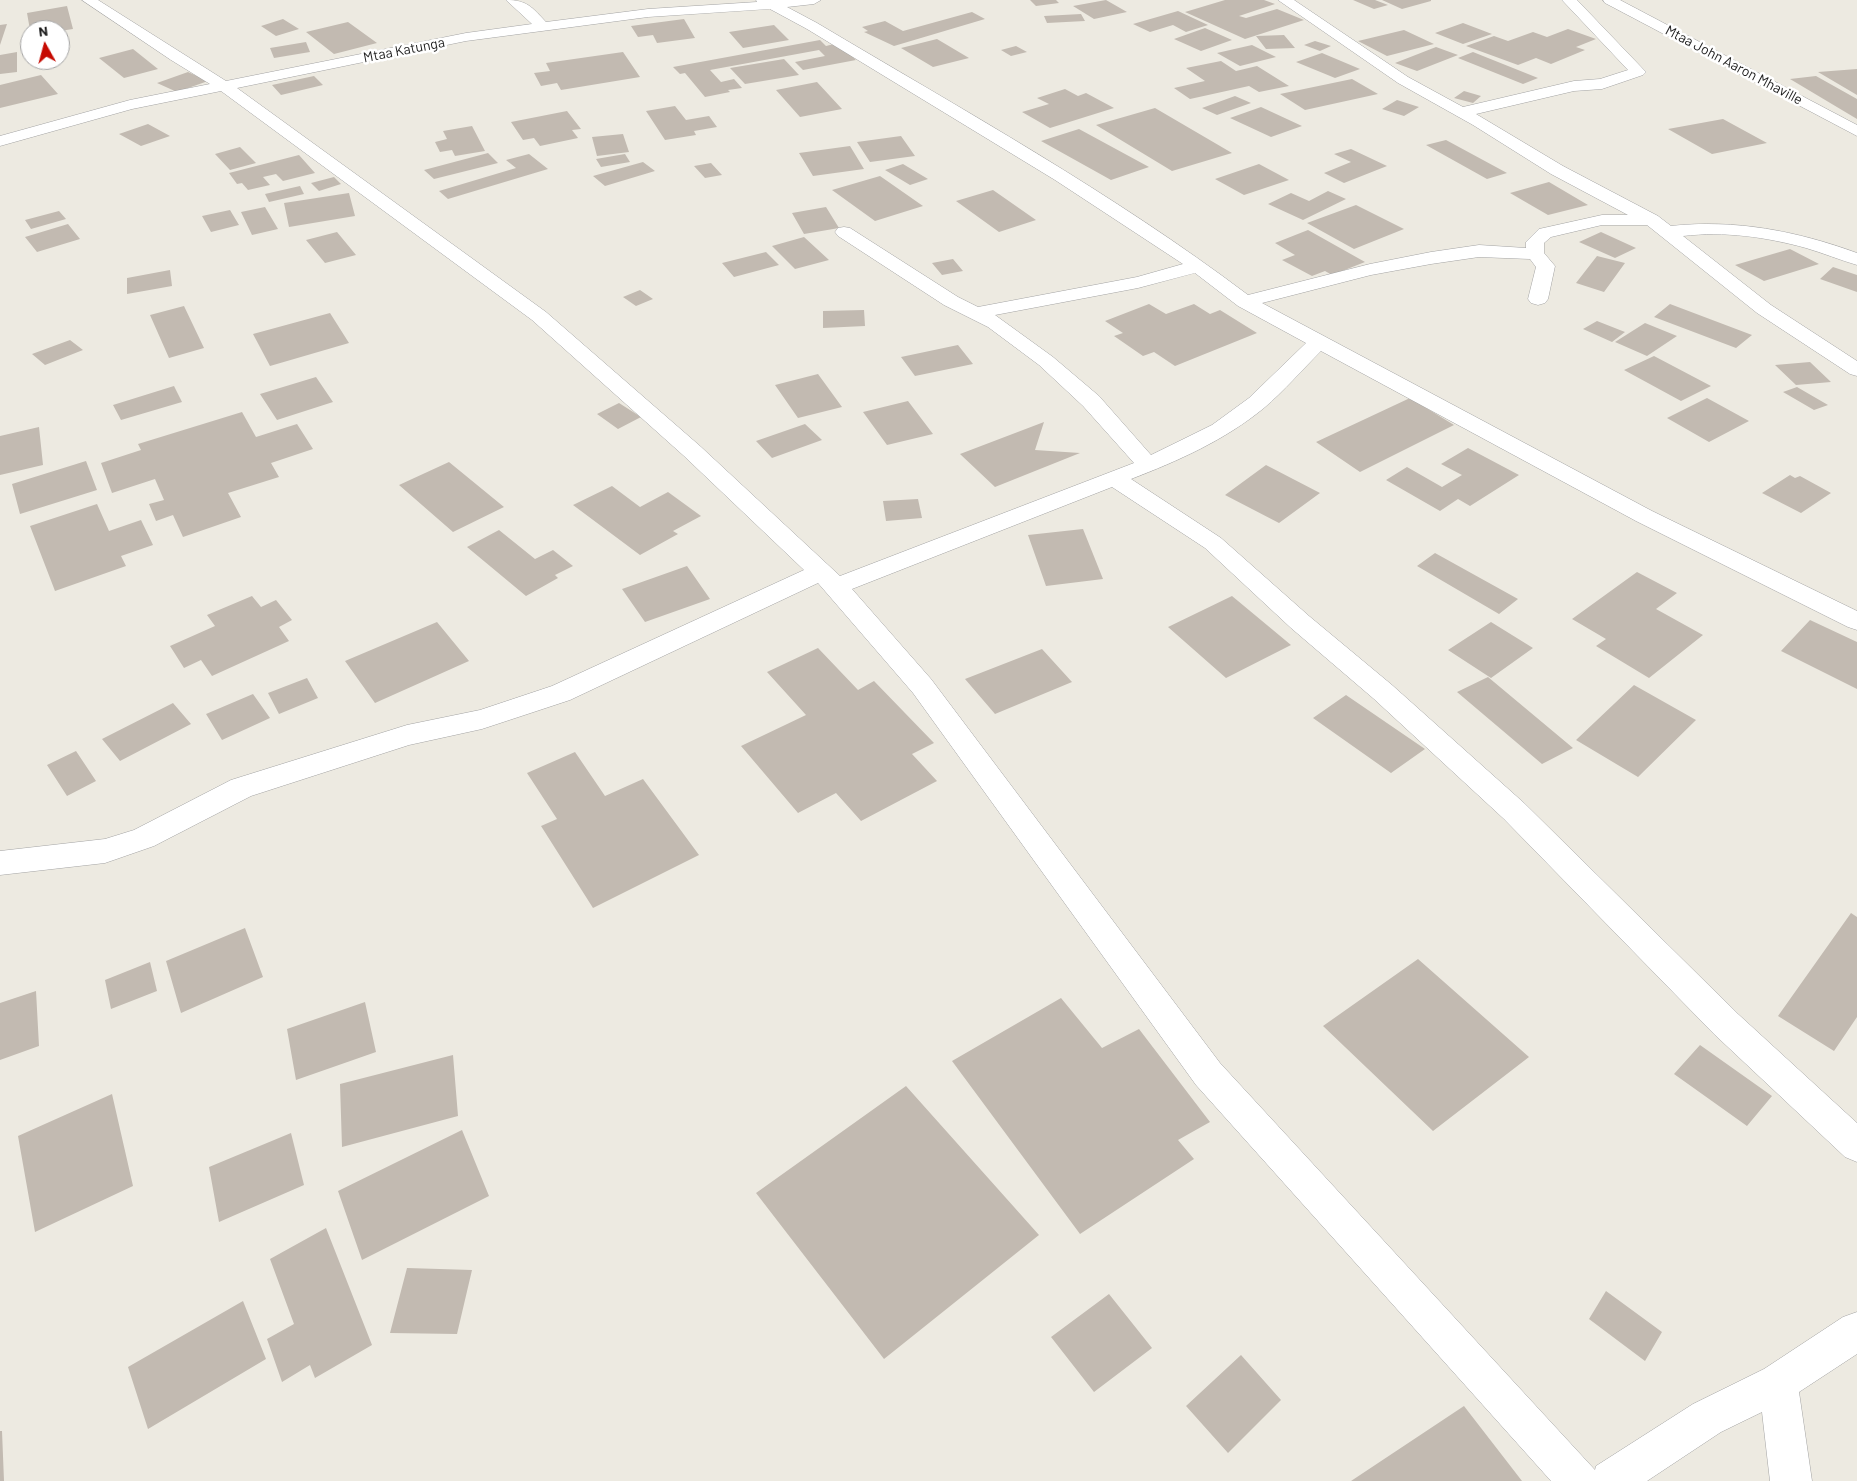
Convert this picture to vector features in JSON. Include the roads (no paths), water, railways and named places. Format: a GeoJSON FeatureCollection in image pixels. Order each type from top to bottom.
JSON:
{"type":"FeatureCollection","features":[{"type":"Feature","properties":{"kind":"street"},"geometry":{"type":"LineString","coordinates":[[89,0],[224,86],[540,316],[692,451],[829,579],[922,686],[1208,1074],[1579,1481]]}},
{"type":"Feature","properties":{"kind":"street"},"geometry":{"type":"LineString","coordinates":[[513,0],[530,13],[542,27]]}},
{"type":"Feature","properties":{"kind":"street","name":"Mtaa Katunga"},"geometry":{"type":"LineString","coordinates":[[0,141],[130,105],[466,37],[648,13],[814,0]]}},
{"type":"Feature","properties":{"kind":"street"},"geometry":{"type":"LineString","coordinates":[[1285,0],[1403,80],[1462,112],[1558,170],[1652,220],[1764,308],[1857,370]]}},
{"type":"Feature","properties":{"kind":"street"},"geometry":{"type":"LineString","coordinates":[[1462,112],[1574,86],[1602,84],[1638,72],[1569,0]]}},
{"type":"Feature","properties":{"kind":"street","name":"Mtaa John Aaron Mhaville"},"geometry":{"type":"LineString","coordinates":[[1610,0],[1857,131]]}},
{"type":"Feature","properties":{"kind":"street"},"geometry":{"type":"LineString","coordinates":[[767,3],[820,31],[1061,176],[1198,266],[1245,302],[1644,516],[1857,621]]}},
{"type":"Feature","properties":{"kind":"street"},"geometry":{"type":"LineString","coordinates":[[1538,299],[1546,266],[1535,254],[1535,242],[1545,233],[1602,220],[1652,220]]}},
{"type":"Feature","properties":{"kind":"street"},"geometry":{"type":"LineString","coordinates":[[1668,232],[1689,229],[1736,230],[1789,238],[1834,250],[1857,259]]}},
{"type":"Feature","properties":{"kind":"street"},"geometry":{"type":"LineString","coordinates":[[844,232],[915,280],[995,323],[1046,361],[1091,401],[1148,465]]}},
{"type":"Feature","properties":{"kind":"street"},"geometry":{"type":"LineString","coordinates":[[1245,302],[1370,270],[1431,258],[1479,251],[1535,254]]}},
{"type":"Feature","properties":{"kind":"street"},"geometry":{"type":"LineString","coordinates":[[975,313],[1138,282],[1198,266]]}},
{"type":"Feature","properties":{"kind":"street"},"geometry":{"type":"LineString","coordinates":[[0,863],[105,851],[144,838],[241,788],[407,735],[482,719],[561,693],[829,579],[1148,465],[1220,430],[1257,403],[1319,342]]}},
{"type":"Feature","properties":{"kind":"street"},"geometry":{"type":"LineString","coordinates":[[1113,478],[1213,543],[1300,622],[1390,699],[1514,811],[1726,1024],[1857,1146]]}},
{"type":"Feature","properties":{"kind":"street"},"geometry":{"type":"LineString","coordinates":[[1611,1481],[1707,1418],[1778,1383],[1857,1331]]}},
{"type":"Feature","properties":{"kind":"street"},"geometry":{"type":"LineString","coordinates":[[1778,1383],[1781,1412],[1790,1456],[1791,1481]]}}]}
